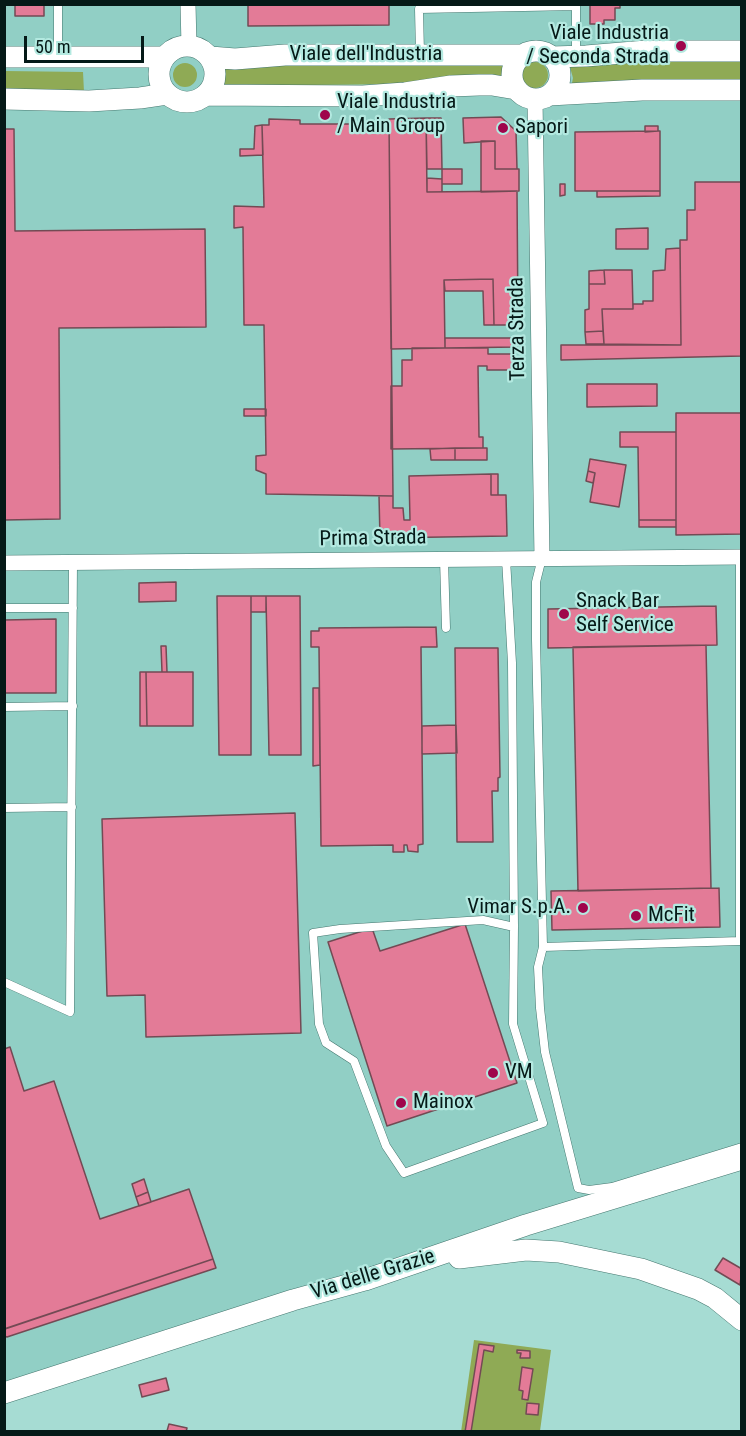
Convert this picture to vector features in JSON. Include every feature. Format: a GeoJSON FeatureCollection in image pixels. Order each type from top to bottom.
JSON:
{"type":"FeatureCollection","features":[{"type":"Feature","properties":{"kind":"street"},"geometry":{"type":"LineString","coordinates":[[167,94],[161,86],[160,66],[172,51],[189,46],[188,4]]}},
{"type":"Feature","properties":{"kind":"street","name":"Viale dell'Industria"},"geometry":{"type":"LineString","coordinates":[[189,46],[210,57],[235,59],[285,55],[522,55],[537,51],[552,57],[576,57],[646,51],[741,51]]}},
{"type":"Feature","properties":{"kind":"street"},"geometry":{"type":"LineString","coordinates":[[516,89],[512,80],[512,71],[515,62],[522,55]]}},
{"type":"Feature","properties":{"kind":"street"},"geometry":{"type":"LineString","coordinates":[[4,57],[165,57]]}},
{"type":"Feature","properties":{"kind":"street"},"geometry":{"type":"LineString","coordinates":[[206,95],[214,81],[215,73],[210,57]]}},
{"type":"Feature","properties":{"kind":"street"},"geometry":{"type":"LineString","coordinates":[[542,97],[556,89],[559,81],[557,64],[552,57]]}},
{"type":"Feature","properties":{"kind":"street","name":"Viale dell'Industria"},"geometry":{"type":"LineString","coordinates":[[4,99],[89,101],[167,94],[174,99],[190,102],[206,95],[363,96],[479,85],[516,89],[527,98],[542,97]]}},
{"type":"Feature","properties":{"kind":"street"},"geometry":{"type":"LineString","coordinates":[[542,97],[642,90],[741,90]]}},
{"type":"Feature","properties":{"kind":"street","name":"Terza Strada"},"geometry":{"type":"LineString","coordinates":[[542,97],[542,558]]}},
{"type":"Feature","properties":{"kind":"street","name":"Prima Strada"},"geometry":{"type":"LineString","coordinates":[[4,563],[741,557]]}},
{"type":"Feature","properties":{"kind":"street","name":"Via delle Grazie"},"geometry":{"type":"LineString","coordinates":[[4,1393],[293,1300],[365,1280],[526,1225],[741,1159]]}},
{"type":"Feature","properties":{"kind":"street"},"geometry":{"type":"LineString","coordinates":[[365,1280],[481,1254],[526,1250],[559,1252],[641,1269],[698,1289],[715,1298],[741,1320]]}},
{"type":"Feature","properties":{"kind":"lane"},"geometry":{"type":"LineString","coordinates":[[58,4],[58,57]]}},
{"type":"Feature","properties":{"kind":"lane"},"geometry":{"type":"LineString","coordinates":[[420,55],[419,7],[576,6],[576,57]]}},
{"type":"Feature","properties":{"kind":"lane"},"geometry":{"type":"LineString","coordinates":[[543,947],[740,941],[741,557]]}},
{"type":"Feature","properties":{"kind":"lane"},"geometry":{"type":"LineString","coordinates":[[542,558],[536,582],[543,947],[538,967],[545,1052],[578,1188],[590,1190],[612,1187],[741,1147]]}},
{"type":"Feature","properties":{"kind":"lane"},"geometry":{"type":"LineString","coordinates":[[444,559],[446,628]]}},
{"type":"Feature","properties":{"kind":"lane"},"geometry":{"type":"LineString","coordinates":[[507,559],[512,663],[514,927],[513,1024],[543,1123],[404,1173],[386,1146],[354,1061],[326,1043],[322,1034],[319,1024],[313,933],[340,929],[483,920],[514,927]]}},
{"type":"Feature","properties":{"kind":"lane"},"geometry":{"type":"LineString","coordinates":[[4,981],[70,1012],[73,562]]}},
{"type":"Feature","properties":{"kind":"lane"},"geometry":{"type":"LineString","coordinates":[[4,608],[73,608]]}},
{"type":"Feature","properties":{"kind":"lane"},"geometry":{"type":"LineString","coordinates":[[4,707],[73,706]]}},
{"type":"Feature","properties":{"kind":"lane"},"geometry":{"type":"LineString","coordinates":[[4,808],[72,807]]}},
{"type":"Feature","properties":{"kind":"shaded area"},"geometry":{"type":"Polygon","coordinates":[[[4,5],[742,5],[741,1157],[4,1383],[4,5]]]}},
{"type":"Feature","properties":{"kind":"green space"},"geometry":{"type":"Polygon","coordinates":[[[741,60],[741,81],[571,88],[573,78],[570,67],[640,61],[741,60]]]}},
{"type":"Feature","properties":{"kind":"green space"},"geometry":{"type":"Polygon","coordinates":[[[535,62],[544,66],[548,75],[544,84],[535,88],[526,84],[522,75],[526,66],[535,62]]]}},
{"type":"Feature","properties":{"kind":"green space"},"geometry":{"type":"Polygon","coordinates":[[[185,63],[194,66],[197,75],[194,84],[185,87],[176,84],[173,75],[176,66],[185,63]]]}},
{"type":"Feature","properties":{"kind":"green space"},"geometry":{"type":"Polygon","coordinates":[[[505,63],[502,79],[404,84],[221,86],[225,69],[252,65],[505,63]]]}},
{"type":"Feature","properties":{"kind":"green space"},"geometry":{"type":"Polygon","coordinates":[[[5,71],[83,72],[84,92],[5,90],[5,71]]]}},
{"type":"Feature","properties":{"kind":"green space"},"geometry":{"type":"Polygon","coordinates":[[[474,1340],[551,1350],[540,1431],[461,1432],[474,1340]]]}},
{"type":"Feature","properties":{"kind":"building"},"geometry":{"type":"Polygon","coordinates":[[[15,4],[44,4],[44,16],[15,16],[15,4]]]}},
{"type":"Feature","properties":{"kind":"building"},"geometry":{"type":"Polygon","coordinates":[[[248,4],[389,4],[389,25],[248,26],[248,4]]]}},
{"type":"Feature","properties":{"kind":"building"},"geometry":{"type":"Polygon","coordinates":[[[590,4],[620,4],[620,8],[615,8],[615,20],[604,20],[604,24],[590,24],[590,4]]]}},
{"type":"Feature","properties":{"kind":"building"},"geometry":{"type":"Polygon","coordinates":[[[501,117],[516,131],[517,169],[495,169],[495,141],[464,143],[463,118],[501,117]]]}},
{"type":"Feature","properties":{"kind":"building"},"geometry":{"type":"Polygon","coordinates":[[[426,118],[427,192],[517,191],[518,325],[494,325],[493,279],[444,280],[445,348],[391,349],[389,119],[426,118]]]}},
{"type":"Feature","properties":{"kind":"building"},"geometry":{"type":"Polygon","coordinates":[[[426,118],[441,118],[442,169],[427,169],[426,118]]]}},
{"type":"Feature","properties":{"kind":"building"},"geometry":{"type":"Polygon","coordinates":[[[269,119],[300,120],[300,124],[389,124],[393,496],[266,494],[266,474],[256,470],[256,456],[266,455],[264,325],[244,325],[243,227],[234,228],[234,206],[264,207],[262,125],[269,125],[269,119]]]}},
{"type":"Feature","properties":{"kind":"building"},"geometry":{"type":"Polygon","coordinates":[[[262,125],[263,155],[240,156],[240,149],[254,149],[255,126],[262,125]]]}},
{"type":"Feature","properties":{"kind":"building"},"geometry":{"type":"Polygon","coordinates":[[[645,126],[658,126],[658,131],[645,132],[645,126]]]}},
{"type":"Feature","properties":{"kind":"building"},"geometry":{"type":"Polygon","coordinates":[[[4,129],[14,129],[15,231],[205,229],[206,327],[59,328],[60,519],[4,520],[4,129]]]}},
{"type":"Feature","properties":{"kind":"building"},"geometry":{"type":"Polygon","coordinates":[[[660,131],[660,191],[575,191],[575,132],[660,131]]]}},
{"type":"Feature","properties":{"kind":"building"},"geometry":{"type":"Polygon","coordinates":[[[481,141],[495,141],[495,169],[519,169],[519,191],[481,192],[481,141]]]}},
{"type":"Feature","properties":{"kind":"building"},"geometry":{"type":"Polygon","coordinates":[[[442,169],[462,169],[462,184],[442,184],[442,169]]]}},
{"type":"Feature","properties":{"kind":"building"},"geometry":{"type":"Polygon","coordinates":[[[427,178],[442,179],[442,192],[427,192],[427,178]]]}},
{"type":"Feature","properties":{"kind":"building"},"geometry":{"type":"Polygon","coordinates":[[[695,182],[742,182],[742,356],[561,360],[561,345],[681,345],[680,240],[687,240],[687,210],[695,210],[695,182]]]}},
{"type":"Feature","properties":{"kind":"building"},"geometry":{"type":"Polygon","coordinates":[[[560,184],[565,184],[565,195],[560,196],[560,184]]]}},
{"type":"Feature","properties":{"kind":"building"},"geometry":{"type":"Polygon","coordinates":[[[597,191],[660,191],[660,196],[597,197],[597,191]]]}},
{"type":"Feature","properties":{"kind":"building"},"geometry":{"type":"Polygon","coordinates":[[[648,228],[648,249],[616,249],[616,229],[648,228]]]}},
{"type":"Feature","properties":{"kind":"building"},"geometry":{"type":"Polygon","coordinates":[[[680,248],[681,345],[604,344],[602,309],[633,309],[633,304],[653,301],[653,271],[665,270],[666,249],[680,248]]]}},
{"type":"Feature","properties":{"kind":"building"},"geometry":{"type":"Polygon","coordinates":[[[604,270],[632,270],[633,309],[602,309],[603,331],[585,332],[585,310],[589,309],[589,284],[605,284],[604,270]]]}},
{"type":"Feature","properties":{"kind":"building"},"geometry":{"type":"Polygon","coordinates":[[[604,270],[605,284],[589,284],[589,271],[604,270]]]}},
{"type":"Feature","properties":{"kind":"building"},"geometry":{"type":"Polygon","coordinates":[[[493,279],[494,325],[484,325],[483,291],[445,291],[444,280],[493,279]]]}},
{"type":"Feature","properties":{"kind":"building"},"geometry":{"type":"Polygon","coordinates":[[[603,331],[604,344],[586,344],[585,332],[603,331]]]}},
{"type":"Feature","properties":{"kind":"building"},"geometry":{"type":"Polygon","coordinates":[[[445,338],[517,338],[517,347],[445,348],[445,338]]]}},
{"type":"Feature","properties":{"kind":"building"},"geometry":{"type":"Polygon","coordinates":[[[412,348],[488,348],[488,354],[513,354],[513,370],[487,370],[487,366],[478,366],[479,437],[483,437],[483,448],[391,449],[391,386],[402,386],[402,360],[412,360],[412,348]]]}},
{"type":"Feature","properties":{"kind":"building"},"geometry":{"type":"Polygon","coordinates":[[[587,384],[657,384],[657,406],[587,407],[587,384]]]}},
{"type":"Feature","properties":{"kind":"building"},"geometry":{"type":"Polygon","coordinates":[[[244,409],[266,409],[266,416],[244,416],[244,409]]]}},
{"type":"Feature","properties":{"kind":"building"},"geometry":{"type":"Polygon","coordinates":[[[676,413],[742,413],[742,534],[676,535],[676,413]]]}},
{"type":"Feature","properties":{"kind":"building"},"geometry":{"type":"Polygon","coordinates":[[[620,432],[676,432],[676,520],[639,520],[638,447],[620,447],[620,432]]]}},
{"type":"Feature","properties":{"kind":"building"},"geometry":{"type":"Polygon","coordinates":[[[455,448],[455,460],[431,460],[430,449],[455,448]]]}},
{"type":"Feature","properties":{"kind":"building"},"geometry":{"type":"Polygon","coordinates":[[[455,448],[487,448],[487,460],[455,460],[455,448]]]}},
{"type":"Feature","properties":{"kind":"building"},"geometry":{"type":"Polygon","coordinates":[[[590,459],[626,465],[619,507],[590,502],[595,473],[588,471],[590,459]]]}},
{"type":"Feature","properties":{"kind":"building"},"geometry":{"type":"Polygon","coordinates":[[[588,471],[595,473],[593,483],[586,481],[588,471]]]}},
{"type":"Feature","properties":{"kind":"building"},"geometry":{"type":"Polygon","coordinates":[[[491,474],[491,495],[506,495],[507,536],[380,538],[379,496],[393,496],[393,508],[403,508],[404,520],[410,520],[409,476],[491,474]]]}},
{"type":"Feature","properties":{"kind":"building"},"geometry":{"type":"Polygon","coordinates":[[[491,474],[498,474],[498,495],[491,495],[491,474]]]}},
{"type":"Feature","properties":{"kind":"building"},"geometry":{"type":"Polygon","coordinates":[[[639,520],[676,520],[676,527],[639,527],[639,520]]]}},
{"type":"Feature","properties":{"kind":"building"},"geometry":{"type":"Polygon","coordinates":[[[176,582],[176,601],[139,602],[139,583],[176,582]]]}},
{"type":"Feature","properties":{"kind":"building"},"geometry":{"type":"Polygon","coordinates":[[[217,596],[251,596],[251,755],[219,755],[217,596]]]}},
{"type":"Feature","properties":{"kind":"building"},"geometry":{"type":"Polygon","coordinates":[[[251,596],[266,596],[266,612],[251,612],[251,596]]]}},
{"type":"Feature","properties":{"kind":"building"},"geometry":{"type":"Polygon","coordinates":[[[266,596],[300,596],[301,755],[269,755],[266,596]]]}},
{"type":"Feature","properties":{"kind":"building"},"geometry":{"type":"Polygon","coordinates":[[[716,606],[717,645],[548,648],[548,609],[716,606]]]}},
{"type":"Feature","properties":{"kind":"building"},"geometry":{"type":"Polygon","coordinates":[[[56,619],[56,693],[4,693],[4,620],[56,619]]]}},
{"type":"Feature","properties":{"kind":"building"},"geometry":{"type":"Polygon","coordinates":[[[436,627],[437,647],[421,647],[423,844],[418,845],[418,852],[408,851],[407,845],[404,845],[404,852],[393,852],[393,845],[321,846],[319,647],[311,647],[311,631],[319,631],[319,628],[436,627]]]}},
{"type":"Feature","properties":{"kind":"building"},"geometry":{"type":"Polygon","coordinates":[[[706,645],[711,888],[578,891],[573,647],[706,645]]]}},
{"type":"Feature","properties":{"kind":"building"},"geometry":{"type":"Polygon","coordinates":[[[161,646],[166,646],[167,672],[162,672],[161,646]]]}},
{"type":"Feature","properties":{"kind":"building"},"geometry":{"type":"Polygon","coordinates":[[[455,648],[498,648],[500,777],[498,778],[498,791],[492,791],[493,842],[457,842],[455,648]]]}},
{"type":"Feature","properties":{"kind":"building"},"geometry":{"type":"Polygon","coordinates":[[[140,672],[146,672],[147,726],[140,726],[140,672]]]}},
{"type":"Feature","properties":{"kind":"building"},"geometry":{"type":"Polygon","coordinates":[[[146,672],[193,672],[193,726],[147,726],[146,672]]]}},
{"type":"Feature","properties":{"kind":"building"},"geometry":{"type":"Polygon","coordinates":[[[313,688],[319,688],[320,765],[313,766],[313,688]]]}},
{"type":"Feature","properties":{"kind":"building"},"geometry":{"type":"Polygon","coordinates":[[[456,725],[457,753],[422,754],[422,726],[456,725]]]}},
{"type":"Feature","properties":{"kind":"building"},"geometry":{"type":"Polygon","coordinates":[[[295,813],[301,1033],[146,1037],[145,995],[107,996],[102,819],[295,813]]]}},
{"type":"Feature","properties":{"kind":"building","name":"McFit"},"geometry":{"type":"Polygon","coordinates":[[[719,888],[720,927],[552,930],[551,891],[719,888]]]}},
{"type":"Feature","properties":{"kind":"building"},"geometry":{"type":"Polygon","coordinates":[[[465,924],[517,1083],[387,1126],[328,942],[372,928],[380,951],[465,924]]]}},
{"type":"Feature","properties":{"kind":"building"},"geometry":{"type":"Polygon","coordinates":[[[10,1047],[24,1091],[54,1081],[100,1219],[189,1189],[213,1259],[5,1329],[4,1049],[10,1047]]]}},
{"type":"Feature","properties":{"kind":"building"},"geometry":{"type":"Polygon","coordinates":[[[144,1179],[148,1192],[136,1197],[132,1184],[144,1179]]]}},
{"type":"Feature","properties":{"kind":"building"},"geometry":{"type":"Polygon","coordinates":[[[148,1192],[151,1202],[139,1206],[136,1197],[148,1192]]]}},
{"type":"Feature","properties":{"kind":"building"},"geometry":{"type":"Polygon","coordinates":[[[723,1258],[742,1269],[740,1285],[715,1270],[723,1258]]]}},
{"type":"Feature","properties":{"kind":"building"},"geometry":{"type":"Polygon","coordinates":[[[213,1259],[216,1268],[7,1337],[4,1336],[4,1329],[213,1259]]]}},
{"type":"Feature","properties":{"kind":"building"},"geometry":{"type":"Polygon","coordinates":[[[479,1344],[494,1346],[493,1352],[484,1350],[471,1432],[465,1432],[479,1344]]]}},
{"type":"Feature","properties":{"kind":"building"},"geometry":{"type":"Polygon","coordinates":[[[517,1350],[530,1351],[530,1358],[520,1358],[521,1353],[517,1353],[517,1350]]]}},
{"type":"Feature","properties":{"kind":"building"},"geometry":{"type":"Polygon","coordinates":[[[522,1367],[533,1369],[528,1400],[522,1399],[523,1391],[519,1390],[522,1367]]]}},
{"type":"Feature","properties":{"kind":"building"},"geometry":{"type":"Polygon","coordinates":[[[166,1378],[169,1390],[142,1397],[139,1385],[166,1378]]]}},
{"type":"Feature","properties":{"kind":"building"},"geometry":{"type":"Polygon","coordinates":[[[527,1403],[539,1404],[538,1415],[526,1414],[527,1403]]]}},
{"type":"Feature","properties":{"kind":"building"},"geometry":{"type":"Polygon","coordinates":[[[169,1424],[187,1428],[186,1432],[167,1431],[169,1424]]]}},
{"type":"Feature","properties":{"kind":"place","name":"Viale Industria / Seconda Strada"},"geometry":{"type":"Point","coordinates":[681,46]}},
{"type":"Feature","properties":{"kind":"place","name":"Viale Industria / Main Group"},"geometry":{"type":"Point","coordinates":[325,115]}},
{"type":"Feature","properties":{"kind":"place","name":"Sapori"},"geometry":{"type":"Point","coordinates":[503,128]}},
{"type":"Feature","properties":{"kind":"place","name":"Snack Bar Self Service"},"geometry":{"type":"Point","coordinates":[564,614]}},
{"type":"Feature","properties":{"kind":"place","name":"Vimar S.p.A."},"geometry":{"type":"Point","coordinates":[583,908]}},
{"type":"Feature","properties":{"kind":"place","name":"McFit"},"geometry":{"type":"Point","coordinates":[636,916]}},
{"type":"Feature","properties":{"kind":"place","name":"VM"},"geometry":{"type":"Point","coordinates":[493,1073]}},
{"type":"Feature","properties":{"kind":"place","name":"Mainox"},"geometry":{"type":"Point","coordinates":[401,1103]}}]}
